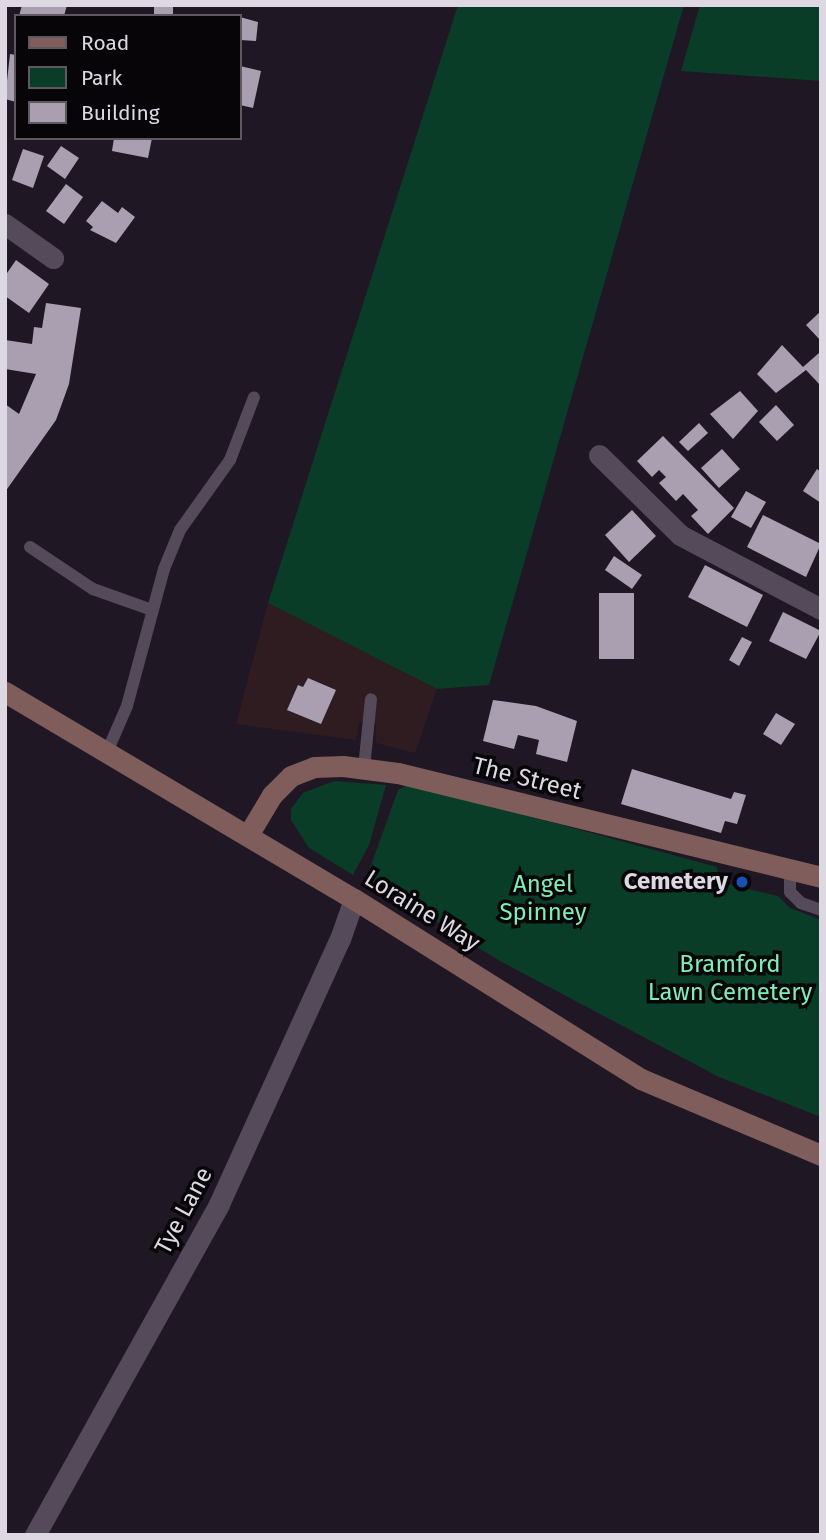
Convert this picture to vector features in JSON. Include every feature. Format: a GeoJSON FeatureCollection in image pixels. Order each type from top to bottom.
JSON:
{"type":"FeatureCollection","features":[{"type":"Feature","properties":{"kind":"main road","name":"Loraine Way"},"geometry":{"type":"LineString","coordinates":[[5,692],[354,899],[641,1079],[821,1155]]}},
{"type":"Feature","properties":{"kind":"main road","name":"The Street"},"geometry":{"type":"LineString","coordinates":[[248,835],[272,795],[301,770],[326,766],[364,768],[790,872],[821,877]]}},
{"type":"Feature","properties":{"kind":"street"},"geometry":{"type":"LineString","coordinates":[[5,225],[53,258]]}},
{"type":"Feature","properties":{"kind":"street"},"geometry":{"type":"LineString","coordinates":[[599,455],[680,535],[819,603]]}},
{"type":"Feature","properties":{"kind":"street","name":"Tye Lane"},"geometry":{"type":"LineString","coordinates":[[35,1535],[219,1204],[340,939],[354,899]]}},
{"type":"Feature","properties":{"kind":"lane"},"geometry":{"type":"LineString","coordinates":[[107,752],[127,706],[152,610],[180,530],[230,460],[254,397]]}},
{"type":"Feature","properties":{"kind":"lane"},"geometry":{"type":"LineString","coordinates":[[30,547],[93,589],[152,610]]}},
{"type":"Feature","properties":{"kind":"lane"},"geometry":{"type":"LineString","coordinates":[[364,768],[371,699]]}},
{"type":"Feature","properties":{"kind":"lane"},"geometry":{"type":"LineString","coordinates":[[790,872],[787,885],[796,899],[821,910]]}},
{"type":"Feature","properties":{"kind":"shaded area"},"geometry":{"type":"Polygon","coordinates":[[[268,603],[437,689],[415,753],[376,743],[376,724],[367,721],[359,722],[356,740],[236,724],[268,603]]]}},
{"type":"Feature","properties":{"kind":"green space"},"geometry":{"type":"Polygon","coordinates":[[[458,5],[684,5],[489,685],[437,689],[268,603],[458,5]]]}},
{"type":"Feature","properties":{"kind":"green space"},"geometry":{"type":"Polygon","coordinates":[[[700,5],[821,5],[821,81],[681,71],[700,5]]]}},
{"type":"Feature","properties":{"kind":"green space"},"geometry":{"type":"Polygon","coordinates":[[[334,781],[386,785],[369,845],[353,875],[309,848],[291,820],[291,809],[303,793],[334,781]]]}},
{"type":"Feature","properties":{"kind":"green space"},"geometry":{"type":"Polygon","coordinates":[[[410,784],[717,867],[719,882],[778,896],[790,908],[821,920],[821,1117],[719,1077],[500,961],[372,882],[369,871],[398,790],[410,784]]]}},
{"type":"Feature","properties":{"kind":"building"},"geometry":{"type":"Polygon","coordinates":[[[22,5],[67,5],[65,14],[20,14],[22,5]]]}},
{"type":"Feature","properties":{"kind":"building"},"geometry":{"type":"Polygon","coordinates":[[[154,5],[173,5],[173,14],[154,14],[154,5]]]}},
{"type":"Feature","properties":{"kind":"building"},"geometry":{"type":"Polygon","coordinates":[[[242,18],[258,22],[256,41],[242,40],[242,18]]]}},
{"type":"Feature","properties":{"kind":"building"},"geometry":{"type":"Polygon","coordinates":[[[10,54],[14,55],[14,101],[5,99],[10,54]]]}},
{"type":"Feature","properties":{"kind":"building"},"geometry":{"type":"Polygon","coordinates":[[[242,66],[261,71],[253,108],[242,105],[242,66]]]}},
{"type":"Feature","properties":{"kind":"building"},"geometry":{"type":"Polygon","coordinates":[[[114,140],[152,140],[148,158],[112,151],[114,140]]]}},
{"type":"Feature","properties":{"kind":"building"},"geometry":{"type":"Polygon","coordinates":[[[61,146],[79,158],[65,179],[47,166],[61,146]]]}},
{"type":"Feature","properties":{"kind":"building"},"geometry":{"type":"Polygon","coordinates":[[[23,149],[44,156],[33,188],[12,180],[23,149]]]}},
{"type":"Feature","properties":{"kind":"building"},"geometry":{"type":"Polygon","coordinates":[[[66,184],[83,197],[64,224],[46,211],[66,184]]]}},
{"type":"Feature","properties":{"kind":"building"},"geometry":{"type":"Polygon","coordinates":[[[102,201],[118,213],[122,207],[135,217],[116,243],[90,230],[93,227],[86,221],[102,201]]]}},
{"type":"Feature","properties":{"kind":"building"},"geometry":{"type":"Polygon","coordinates":[[[16,260],[49,284],[29,313],[5,296],[5,276],[16,260]]]}},
{"type":"Feature","properties":{"kind":"building"},"geometry":{"type":"Polygon","coordinates":[[[46,303],[81,308],[69,384],[56,420],[5,492],[5,404],[19,414],[36,374],[5,369],[5,340],[32,344],[34,327],[42,328],[46,303]]]}},
{"type":"Feature","properties":{"kind":"building"},"geometry":{"type":"Polygon","coordinates":[[[821,311],[821,341],[806,325],[821,311]]]}},
{"type":"Feature","properties":{"kind":"building"},"geometry":{"type":"Polygon","coordinates":[[[782,345],[803,367],[819,353],[821,386],[806,370],[776,393],[757,374],[782,345]]]}},
{"type":"Feature","properties":{"kind":"building"},"geometry":{"type":"Polygon","coordinates":[[[740,391],[758,411],[733,439],[710,414],[740,391]]]}},
{"type":"Feature","properties":{"kind":"building"},"geometry":{"type":"Polygon","coordinates":[[[776,405],[794,425],[777,441],[759,422],[776,405]]]}},
{"type":"Feature","properties":{"kind":"building"},"geometry":{"type":"Polygon","coordinates":[[[699,423],[708,433],[688,451],[679,442],[699,423]]]}},
{"type":"Feature","properties":{"kind":"building"},"geometry":{"type":"Polygon","coordinates":[[[663,436],[734,508],[708,534],[691,516],[698,510],[683,494],[676,501],[659,483],[666,477],[659,470],[652,477],[637,461],[663,436]]]}},
{"type":"Feature","properties":{"kind":"building"},"geometry":{"type":"Polygon","coordinates":[[[722,449],[740,469],[719,488],[701,468],[722,449]]]}},
{"type":"Feature","properties":{"kind":"building"},"geometry":{"type":"Polygon","coordinates":[[[817,469],[821,472],[821,503],[803,491],[817,469]]]}},
{"type":"Feature","properties":{"kind":"building"},"geometry":{"type":"Polygon","coordinates":[[[746,491],[766,502],[751,528],[731,517],[746,491]]]}},
{"type":"Feature","properties":{"kind":"building"},"geometry":{"type":"Polygon","coordinates":[[[632,510],[656,536],[629,562],[605,535],[632,510]]]}},
{"type":"Feature","properties":{"kind":"building"},"geometry":{"type":"Polygon","coordinates":[[[763,515],[821,544],[806,577],[747,547],[763,515]]]}},
{"type":"Feature","properties":{"kind":"building"},"geometry":{"type":"Polygon","coordinates":[[[614,556],[642,575],[632,589],[605,570],[614,556]]]}},
{"type":"Feature","properties":{"kind":"building"},"geometry":{"type":"Polygon","coordinates":[[[705,565],[763,595],[747,627],[688,597],[705,565]]]}},
{"type":"Feature","properties":{"kind":"building"},"geometry":{"type":"Polygon","coordinates":[[[599,593],[634,593],[634,659],[599,659],[599,593]]]}},
{"type":"Feature","properties":{"kind":"building"},"geometry":{"type":"Polygon","coordinates":[[[783,612],[821,631],[806,659],[769,641],[783,612]]]}},
{"type":"Feature","properties":{"kind":"building"},"geometry":{"type":"Polygon","coordinates":[[[742,637],[752,642],[739,666],[729,660],[742,637]]]}},
{"type":"Feature","properties":{"kind":"building"},"geometry":{"type":"Polygon","coordinates":[[[308,678],[336,690],[321,724],[287,710],[298,685],[303,687],[308,678]]]}},
{"type":"Feature","properties":{"kind":"building"},"geometry":{"type":"Polygon","coordinates":[[[493,700],[536,706],[577,721],[567,762],[536,754],[539,740],[518,735],[514,749],[483,741],[493,700]]]}},
{"type":"Feature","properties":{"kind":"building"},"geometry":{"type":"Polygon","coordinates":[[[776,713],[795,724],[781,745],[763,734],[776,713]]]}},
{"type":"Feature","properties":{"kind":"building"},"geometry":{"type":"Polygon","coordinates":[[[632,769],[731,799],[734,792],[746,795],[737,824],[725,821],[721,833],[621,804],[632,769]]]}},
{"type":"Feature","properties":{"kind":"place","name":"Cemetery"},"geometry":{"type":"Point","coordinates":[742,882]}},
{"type":"Feature","properties":{"kind":"park label","name":"Angel Spinney"},"geometry":{"type":"Point","coordinates":[543,899]}},
{"type":"Feature","properties":{"kind":"park label","name":"Bramford Lawn Cemetery"},"geometry":{"type":"Point","coordinates":[730,979]}}]}
